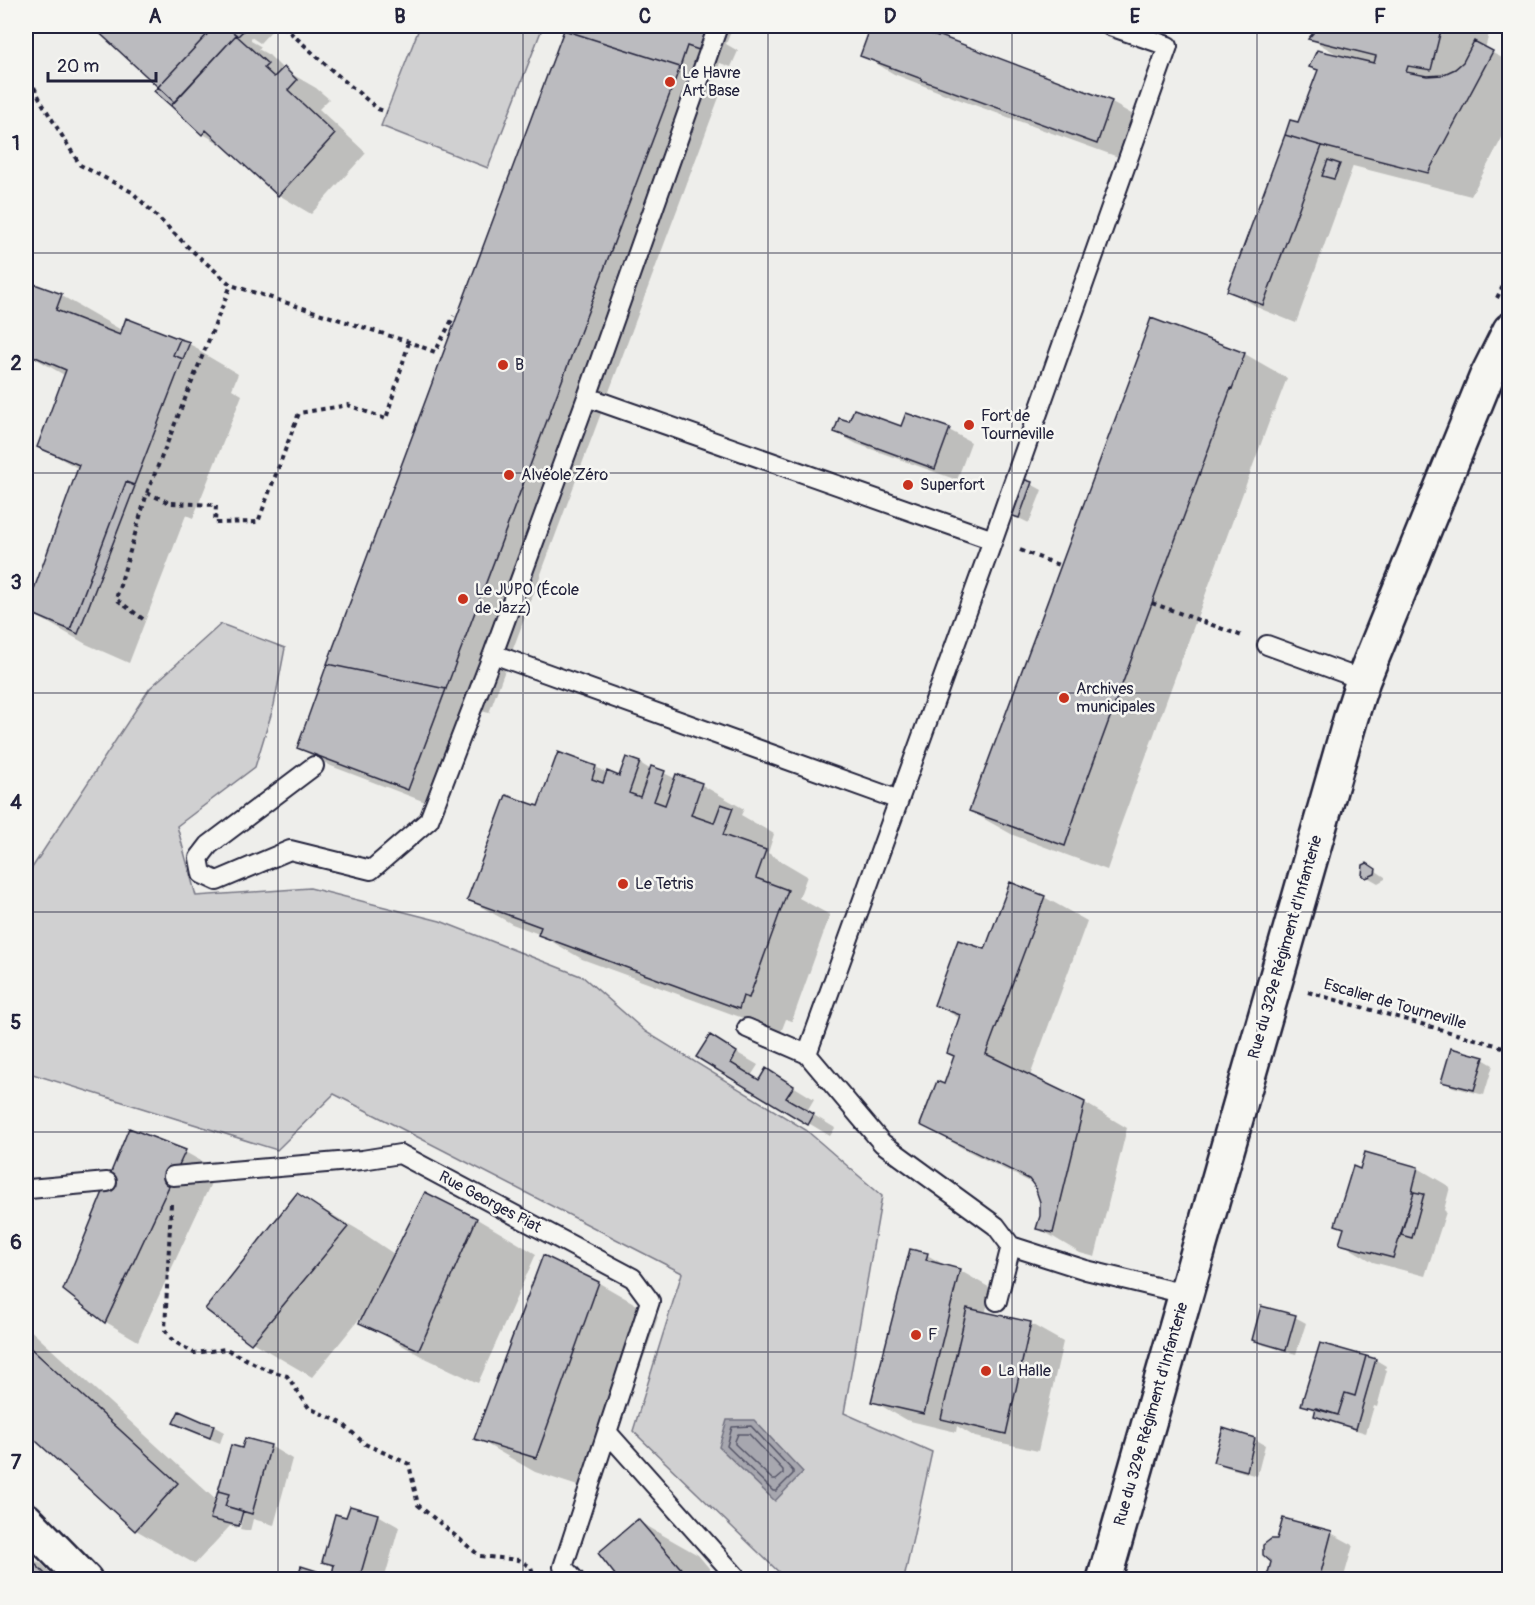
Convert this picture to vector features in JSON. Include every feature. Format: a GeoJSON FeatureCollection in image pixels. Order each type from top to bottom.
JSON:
{"type":"FeatureCollection","features":[{"type":"Feature","properties":{"kind":"street","name":"Rue du 329e Régiment d'Infanterie"},"geometry":{"type":"LineString","coordinates":[[1104,1580],[1351,717],[1363,680],[1486,378],[1509,330]]}},
{"type":"Feature","properties":{"kind":"street"},"geometry":{"type":"LineString","coordinates":[[26,1520],[85,1580]]}},
{"type":"Feature","properties":{"kind":"lane"},"geometry":{"type":"LineString","coordinates":[[314,766],[209,845],[199,858],[202,874],[217,881],[290,850],[371,870],[429,820],[493,654],[587,396],[718,26]]}},
{"type":"Feature","properties":{"kind":"lane"},"geometry":{"type":"LineString","coordinates":[[807,1054],[993,540],[1168,46],[1110,26]]}},
{"type":"Feature","properties":{"kind":"lane"},"geometry":{"type":"LineString","coordinates":[[587,396],[993,540]]}},
{"type":"Feature","properties":{"kind":"lane"},"geometry":{"type":"LineString","coordinates":[[1267,645],[1363,680]]}},
{"type":"Feature","properties":{"kind":"lane"},"geometry":{"type":"LineString","coordinates":[[493,654],[899,800]]}},
{"type":"Feature","properties":{"kind":"lane"},"geometry":{"type":"LineString","coordinates":[[747,1028],[807,1054],[882,1143],[996,1226],[1011,1246],[1086,1270],[1185,1294]]}},
{"type":"Feature","properties":{"kind":"lane","name":"Rue Georges Piat"},"geometry":{"type":"LineString","coordinates":[[173,1176],[362,1160],[400,1154],[633,1278],[650,1301],[563,1567],[575,1580]]}},
{"type":"Feature","properties":{"kind":"lane"},"geometry":{"type":"LineString","coordinates":[[26,1188],[107,1182]]}},
{"type":"Feature","properties":{"kind":"lane"},"geometry":{"type":"LineString","coordinates":[[997,1301],[1011,1246]]}},
{"type":"Feature","properties":{"kind":"lane"},"geometry":{"type":"LineString","coordinates":[[607,1432],[739,1580]]}},
{"type":"Feature","properties":{"kind":"path"},"geometry":{"type":"LineString","coordinates":[[283,26],[378,109],[387,112]]}},
{"type":"Feature","properties":{"kind":"path"},"geometry":{"type":"LineString","coordinates":[[26,71],[42,103],[80,165],[132,192],[231,285],[435,352],[454,316]]}},
{"type":"Feature","properties":{"kind":"path"},"geometry":{"type":"LineString","coordinates":[[142,619],[116,599],[147,493],[231,285]]}},
{"type":"Feature","properties":{"kind":"path"},"geometry":{"type":"LineString","coordinates":[[147,493],[170,503],[216,505],[215,523],[258,522],[299,413],[348,405],[386,419],[409,342]]}},
{"type":"Feature","properties":{"kind":"path"},"geometry":{"type":"LineString","coordinates":[[1030,554],[1061,566]]}},
{"type":"Feature","properties":{"kind":"path"},"geometry":{"type":"LineString","coordinates":[[1152,603],[1230,631]]}},
{"type":"Feature","properties":{"kind":"path","name":"Escalier de Tourneville"},"geometry":{"type":"LineString","coordinates":[[1274,984],[1509,1049]]}},
{"type":"Feature","properties":{"kind":"path"},"geometry":{"type":"LineString","coordinates":[[171,1204],[165,1330],[173,1341],[194,1353],[226,1349],[265,1369],[287,1376],[309,1408],[342,1423],[365,1444],[409,1464],[418,1505],[471,1549],[480,1556],[519,1560],[531,1567],[535,1580]]}},
{"type":"Feature","properties":{"kind":"shaded area"},"geometry":{"type":"Polygon","coordinates":[[[420,26],[543,26],[488,168],[381,126],[420,26]]]}},
{"type":"Feature","properties":{"kind":"shaded area"},"geometry":{"type":"Polygon","coordinates":[[[221,624],[285,648],[274,705],[255,767],[177,826],[196,896],[310,888],[440,921],[583,977],[646,1032],[806,1130],[882,1196],[844,1413],[932,1452],[904,1579],[786,1579],[633,1431],[682,1273],[334,1094],[277,1150],[26,1072],[26,877],[150,688],[221,624]]]}},
{"type":"Feature","properties":{"kind":"water"},"geometry":{"type":"Polygon","coordinates":[[[727,1420],[754,1420],[803,1472],[775,1501],[719,1447],[727,1420]]]}},
{"type":"Feature","properties":{"kind":"building"},"geometry":{"type":"Polygon","coordinates":[[[92,26],[215,26],[158,87],[92,26]]]}},
{"type":"Feature","properties":{"kind":"building"},"geometry":{"type":"Polygon","coordinates":[[[215,26],[226,26],[236,35],[174,102],[158,87],[215,26]]]}},
{"type":"Feature","properties":{"kind":"building"},"geometry":{"type":"Polygon","coordinates":[[[226,26],[244,26],[246,28],[238,36],[226,26]]]}},
{"type":"Feature","properties":{"kind":"building"},"geometry":{"type":"Polygon","coordinates":[[[566,26],[694,26],[706,31],[699,50],[687,46],[680,67],[564,30],[566,26]]]}},
{"type":"Feature","properties":{"kind":"building"},"geometry":{"type":"Polygon","coordinates":[[[871,26],[908,26],[938,37],[938,35],[1112,101],[1097,144],[860,56],[871,26]]]}},
{"type":"Feature","properties":{"kind":"building"},"geometry":{"type":"Polygon","coordinates":[[[1319,26],[1442,26],[1431,70],[1408,66],[1406,72],[1427,76],[1442,75],[1455,69],[1463,62],[1474,41],[1493,51],[1428,173],[1285,135],[1290,120],[1298,122],[1318,70],[1309,67],[1317,50],[1374,63],[1376,56],[1308,39],[1319,26]]]}},
{"type":"Feature","properties":{"kind":"building","name":"B"},"geometry":{"type":"Polygon","coordinates":[[[564,30],[680,67],[446,689],[327,664],[564,30]]]}},
{"type":"Feature","properties":{"kind":"building"},"geometry":{"type":"Polygon","coordinates":[[[236,35],[268,64],[264,68],[274,77],[284,67],[297,80],[288,90],[335,134],[278,196],[206,130],[202,135],[171,106],[236,35]]]}},
{"type":"Feature","properties":{"kind":"building"},"geometry":{"type":"Polygon","coordinates":[[[158,87],[174,102],[171,106],[154,91],[158,87]]]}},
{"type":"Feature","properties":{"kind":"building"},"geometry":{"type":"Polygon","coordinates":[[[1285,135],[1322,146],[1263,305],[1227,291],[1285,135]]]}},
{"type":"Feature","properties":{"kind":"building"},"geometry":{"type":"Polygon","coordinates":[[[1328,160],[1340,164],[1334,179],[1322,176],[1328,160]]]}},
{"type":"Feature","properties":{"kind":"building"},"geometry":{"type":"Polygon","coordinates":[[[26,281],[62,294],[56,310],[120,335],[126,318],[180,339],[173,355],[183,359],[134,485],[126,482],[70,630],[26,611],[79,465],[37,447],[66,370],[26,353],[26,281]]]}},
{"type":"Feature","properties":{"kind":"building"},"geometry":{"type":"Polygon","coordinates":[[[1151,318],[1245,353],[1076,810],[1065,846],[969,811],[1151,318]]]}},
{"type":"Feature","properties":{"kind":"building"},"geometry":{"type":"Polygon","coordinates":[[[180,339],[190,342],[183,359],[173,355],[180,339]]]}},
{"type":"Feature","properties":{"kind":"building"},"geometry":{"type":"Polygon","coordinates":[[[854,409],[901,426],[906,413],[950,428],[935,469],[834,432],[839,418],[849,421],[854,409]]]}},
{"type":"Feature","properties":{"kind":"building"},"geometry":{"type":"Polygon","coordinates":[[[1020,478],[1032,482],[1019,518],[1007,514],[1020,478]]]}},
{"type":"Feature","properties":{"kind":"building"},"geometry":{"type":"Polygon","coordinates":[[[126,482],[135,486],[78,634],[70,630],[126,482]]]}},
{"type":"Feature","properties":{"kind":"building"},"geometry":{"type":"Polygon","coordinates":[[[327,664],[446,689],[408,790],[297,748],[327,664]]]}},
{"type":"Feature","properties":{"kind":"building","name":"Le Tetris"},"geometry":{"type":"Polygon","coordinates":[[[558,752],[596,766],[592,779],[603,783],[607,771],[619,776],[626,757],[640,762],[629,793],[640,797],[651,766],[665,771],[654,801],[665,805],[676,774],[702,783],[691,815],[714,823],[721,804],[733,808],[723,835],[766,850],[756,878],[788,890],[749,998],[743,996],[739,1009],[538,935],[541,927],[467,900],[506,795],[538,806],[558,752]]]}},
{"type":"Feature","properties":{"kind":"building"},"geometry":{"type":"Polygon","coordinates":[[[1367,863],[1376,869],[1375,874],[1366,878],[1362,875],[1363,865],[1367,863]]]}},
{"type":"Feature","properties":{"kind":"building"},"geometry":{"type":"Polygon","coordinates":[[[1010,882],[1045,896],[986,1054],[1085,1102],[1053,1233],[1036,1229],[1040,1216],[1040,1202],[1035,1187],[1029,1179],[920,1125],[937,1081],[944,1084],[954,1056],[947,1053],[960,1015],[934,1005],[958,940],[985,949],[1010,882]]]}},
{"type":"Feature","properties":{"kind":"building"},"geometry":{"type":"Polygon","coordinates":[[[710,1035],[737,1052],[731,1063],[759,1080],[766,1068],[794,1086],[786,1098],[814,1114],[808,1125],[696,1057],[710,1035]]]}},
{"type":"Feature","properties":{"kind":"building"},"geometry":{"type":"Polygon","coordinates":[[[1451,1048],[1484,1057],[1474,1090],[1441,1082],[1451,1048]]]}},
{"type":"Feature","properties":{"kind":"building"},"geometry":{"type":"Polygon","coordinates":[[[129,1128],[186,1150],[105,1323],[63,1290],[129,1128]]]}},
{"type":"Feature","properties":{"kind":"building"},"geometry":{"type":"Polygon","coordinates":[[[1365,1152],[1418,1167],[1412,1192],[1414,1192],[1393,1258],[1339,1244],[1344,1228],[1335,1225],[1353,1166],[1360,1169],[1365,1152]]]}},
{"type":"Feature","properties":{"kind":"building"},"geometry":{"type":"Polygon","coordinates":[[[425,1192],[477,1218],[419,1350],[359,1323],[425,1192]]]}},
{"type":"Feature","properties":{"kind":"building"},"geometry":{"type":"Polygon","coordinates":[[[1414,1192],[1424,1194],[1412,1238],[1401,1235],[1414,1192]]]}},
{"type":"Feature","properties":{"kind":"building"},"geometry":{"type":"Polygon","coordinates":[[[297,1193],[348,1227],[251,1344],[205,1309],[297,1193]]]}},
{"type":"Feature","properties":{"kind":"building","name":"F"},"geometry":{"type":"Polygon","coordinates":[[[910,1249],[928,1253],[926,1260],[960,1269],[924,1414],[871,1402],[910,1249]]]}},
{"type":"Feature","properties":{"kind":"building"},"geometry":{"type":"Polygon","coordinates":[[[543,1255],[599,1282],[536,1458],[474,1439],[543,1255]]]}},
{"type":"Feature","properties":{"kind":"building"},"geometry":{"type":"Polygon","coordinates":[[[1261,1306],[1296,1315],[1286,1350],[1252,1340],[1261,1306]]]}},
{"type":"Feature","properties":{"kind":"building","name":"La Halle"},"geometry":{"type":"Polygon","coordinates":[[[967,1308],[1031,1322],[1006,1434],[941,1419],[967,1308]]]}},
{"type":"Feature","properties":{"kind":"building"},"geometry":{"type":"Polygon","coordinates":[[[1320,1343],[1366,1356],[1355,1396],[1345,1393],[1338,1415],[1301,1405],[1320,1343]]]}},
{"type":"Feature","properties":{"kind":"building"},"geometry":{"type":"Polygon","coordinates":[[[26,1344],[178,1483],[135,1531],[26,1432],[26,1344]]]}},
{"type":"Feature","properties":{"kind":"building"},"geometry":{"type":"Polygon","coordinates":[[[1366,1356],[1376,1359],[1356,1429],[1314,1416],[1316,1408],[1338,1415],[1345,1393],[1355,1396],[1366,1356]]]}},
{"type":"Feature","properties":{"kind":"building"},"geometry":{"type":"Polygon","coordinates":[[[179,1411],[214,1425],[210,1438],[173,1423],[179,1411]]]}},
{"type":"Feature","properties":{"kind":"building"},"geometry":{"type":"Polygon","coordinates":[[[1223,1428],[1255,1438],[1247,1471],[1213,1462],[1223,1428]]]}},
{"type":"Feature","properties":{"kind":"building"},"geometry":{"type":"Polygon","coordinates":[[[245,1438],[271,1445],[252,1514],[225,1506],[229,1494],[218,1491],[231,1445],[242,1448],[245,1438]]]}},
{"type":"Feature","properties":{"kind":"building"},"geometry":{"type":"Polygon","coordinates":[[[218,1491],[229,1494],[225,1506],[243,1511],[239,1526],[210,1519],[218,1491]]]}},
{"type":"Feature","properties":{"kind":"building"},"geometry":{"type":"Polygon","coordinates":[[[350,1506],[378,1514],[359,1580],[332,1574],[334,1565],[322,1562],[335,1514],[346,1517],[350,1506]]]}},
{"type":"Feature","properties":{"kind":"building"},"geometry":{"type":"Polygon","coordinates":[[[1283,1518],[1332,1531],[1319,1580],[1266,1580],[1271,1562],[1263,1555],[1263,1545],[1271,1539],[1277,1539],[1283,1518]]]}},
{"type":"Feature","properties":{"kind":"building"},"geometry":{"type":"Polygon","coordinates":[[[638,1519],[691,1580],[619,1580],[598,1553],[638,1519]]]}},
{"type":"Feature","properties":{"kind":"building"},"geometry":{"type":"Polygon","coordinates":[[[26,1555],[48,1577],[45,1580],[26,1580],[26,1555]]]}},
{"type":"Feature","properties":{"kind":"building"},"geometry":{"type":"Polygon","coordinates":[[[301,1566],[317,1571],[315,1580],[297,1580],[301,1566]]]}},
{"type":"Feature","properties":{"kind":"place","name":"Le Havre Art Base"},"geometry":{"type":"Point","coordinates":[670,82]}},
{"type":"Feature","properties":{"kind":"place","name":"B"},"geometry":{"type":"Point","coordinates":[503,365]}},
{"type":"Feature","properties":{"kind":"place","name":"Fort de Tourneville"},"geometry":{"type":"Point","coordinates":[969,425]}},
{"type":"Feature","properties":{"kind":"place","name":"Alvéole Zéro"},"geometry":{"type":"Point","coordinates":[509,475]}},
{"type":"Feature","properties":{"kind":"place","name":"Superfort"},"geometry":{"type":"Point","coordinates":[908,485]}},
{"type":"Feature","properties":{"kind":"place","name":"Le JUPO (École de Jazz)"},"geometry":{"type":"Point","coordinates":[463,599]}},
{"type":"Feature","properties":{"kind":"place","name":"Archives municipales"},"geometry":{"type":"Point","coordinates":[1064,698]}},
{"type":"Feature","properties":{"kind":"place","name":"Le Tetris"},"geometry":{"type":"Point","coordinates":[623,884]}},
{"type":"Feature","properties":{"kind":"place","name":"F"},"geometry":{"type":"Point","coordinates":[916,1335]}},
{"type":"Feature","properties":{"kind":"place","name":"La Halle"},"geometry":{"type":"Point","coordinates":[986,1371]}}]}
